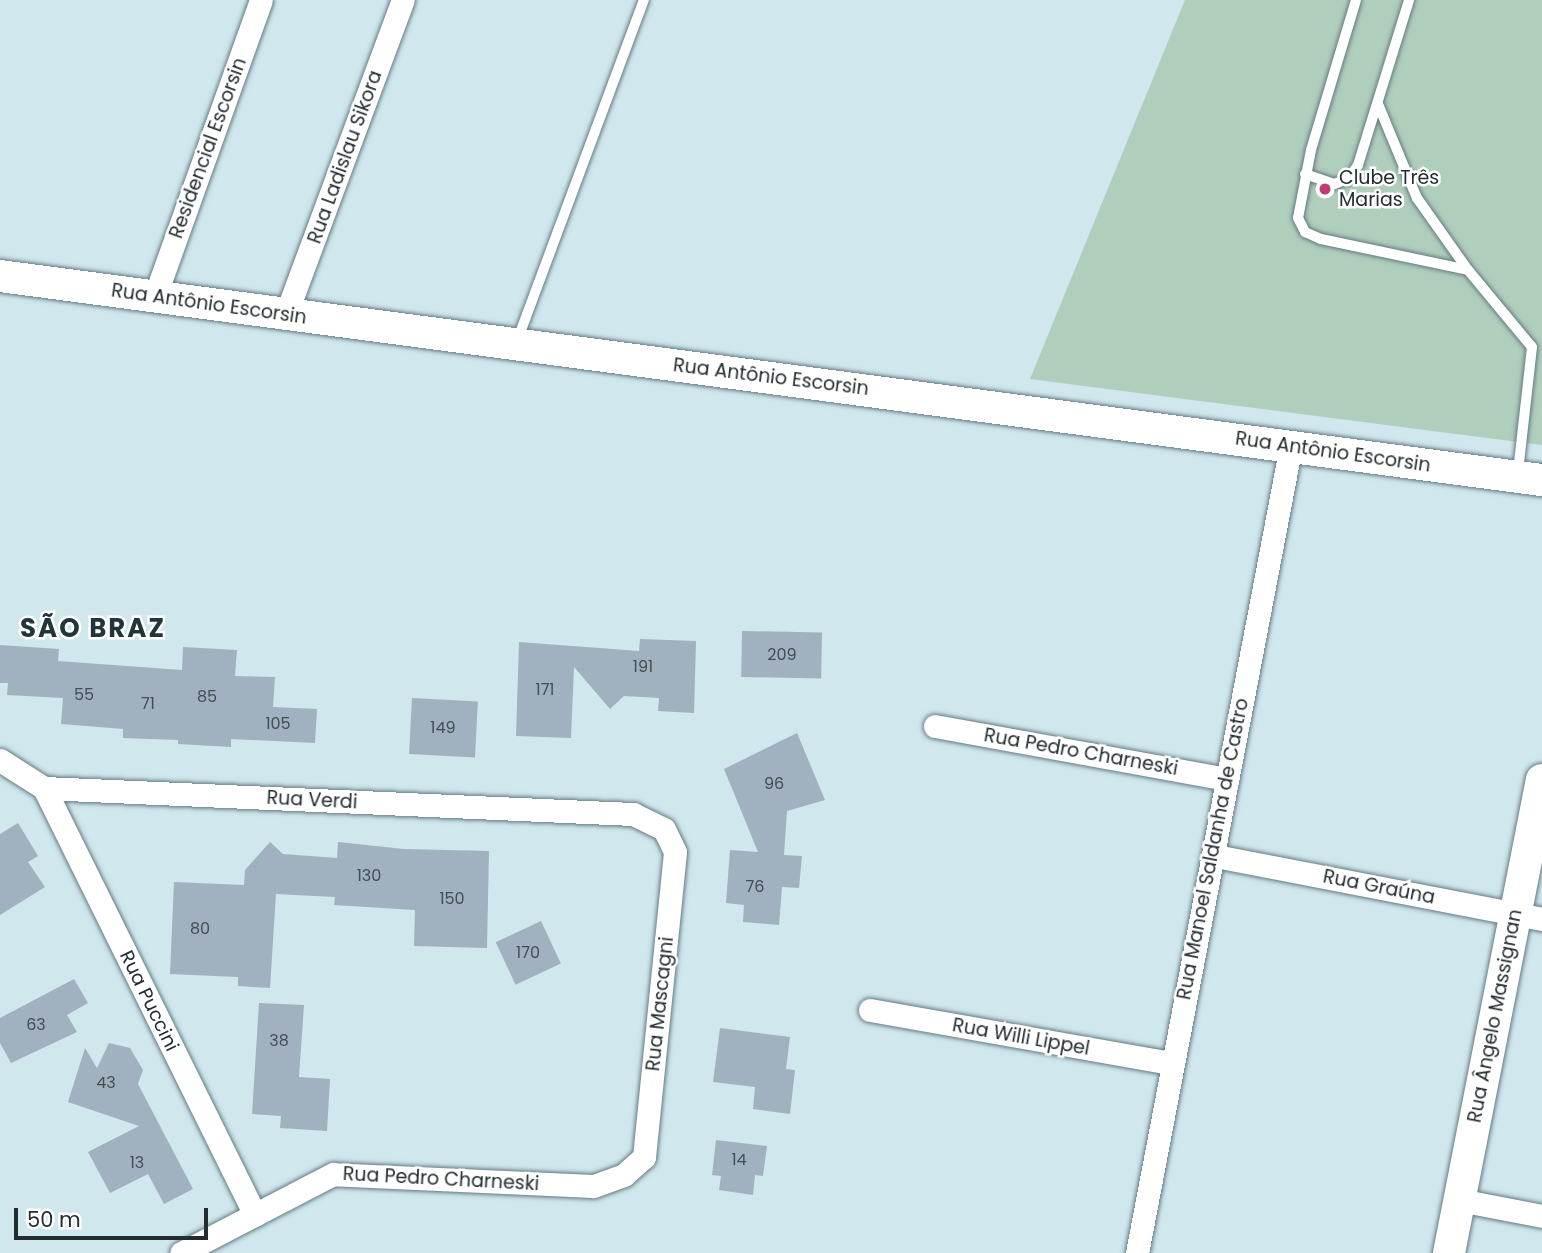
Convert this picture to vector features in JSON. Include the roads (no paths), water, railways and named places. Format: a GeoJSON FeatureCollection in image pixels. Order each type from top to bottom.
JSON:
{"type":"FeatureCollection","features":[{"type":"Feature","properties":{"kind":"street","name":"Residencial Escorsin"},"geometry":{"type":"LineString","coordinates":[[155,296],[261,0]]}},
{"type":"Feature","properties":{"kind":"street","name":"Rua Ladislau Sikora"},"geometry":{"type":"LineString","coordinates":[[286,314],[403,0]]}},
{"type":"Feature","properties":{"kind":"street","name":"Rua Antônio Escorsin"},"geometry":{"type":"LineString","coordinates":[[0,276],[1291,445],[1529,480]]}},
{"type":"Feature","properties":{"kind":"street","name":"Rua Manoel Saldanha de Castro"},"geometry":{"type":"LineString","coordinates":[[1138,1253],[1171,1063],[1215,856],[1227,779],[1291,445]]}},
{"type":"Feature","properties":{"kind":"street","name":"Rua Pedro Charneski"},"geometry":{"type":"LineString","coordinates":[[935,726],[1227,779]]}},
{"type":"Feature","properties":{"kind":"street","name":"Rua Verdi"},"geometry":{"type":"LineString","coordinates":[[0,760],[44,788],[633,814]]}},
{"type":"Feature","properties":{"kind":"street","name":"Rua Ângelo Massignan"},"geometry":{"type":"LineString","coordinates":[[1449,1253],[1459,1200],[1529,916],[1542,780]]}},
{"type":"Feature","properties":{"kind":"street","name":"Rua Puccini"},"geometry":{"type":"LineString","coordinates":[[44,788],[255,1215]]}},
{"type":"Feature","properties":{"kind":"street","name":"Rua Mascagni"},"geometry":{"type":"LineString","coordinates":[[593,1186],[624,1175],[644,1157],[676,852],[664,830],[633,814]]}},
{"type":"Feature","properties":{"kind":"street","name":"Rua Graúna"},"geometry":{"type":"LineString","coordinates":[[1215,856],[1529,916]]}},
{"type":"Feature","properties":{"kind":"street","name":"Rua Willi Lippel"},"geometry":{"type":"LineString","coordinates":[[870,1010],[1171,1063]]}},
{"type":"Feature","properties":{"kind":"street","name":"Rua Pedro Charneski"},"geometry":{"type":"LineString","coordinates":[[181,1253],[333,1174],[593,1186]]}},
{"type":"Feature","properties":{"kind":"street"},"geometry":{"type":"LineString","coordinates":[[1459,1200],[1542,1216]]}},
{"type":"Feature","properties":{"kind":"lane"},"geometry":{"type":"LineString","coordinates":[[516,344],[644,0]]}},
{"type":"Feature","properties":{"kind":"lane"},"geometry":{"type":"LineString","coordinates":[[1356,0],[1305,174],[1298,218],[1305,232],[1321,239],[1468,270]]}},
{"type":"Feature","properties":{"kind":"lane"},"geometry":{"type":"LineString","coordinates":[[1305,174],[1334,184],[1348,179],[1358,165],[1409,0]]}},
{"type":"Feature","properties":{"kind":"lane"},"geometry":{"type":"LineString","coordinates":[[1378,104],[1417,198],[1468,270],[1532,347],[1529,480]]}},
{"type":"Feature","properties":{"kind":"place","name":"Clube Três Marias"},"geometry":{"type":"Point","coordinates":[1325,189]}},
{"type":"Feature","properties":{"kind":"district","name":"SÃO BRAZ"},"geometry":{"type":"Point","coordinates":[93,629]}}]}
